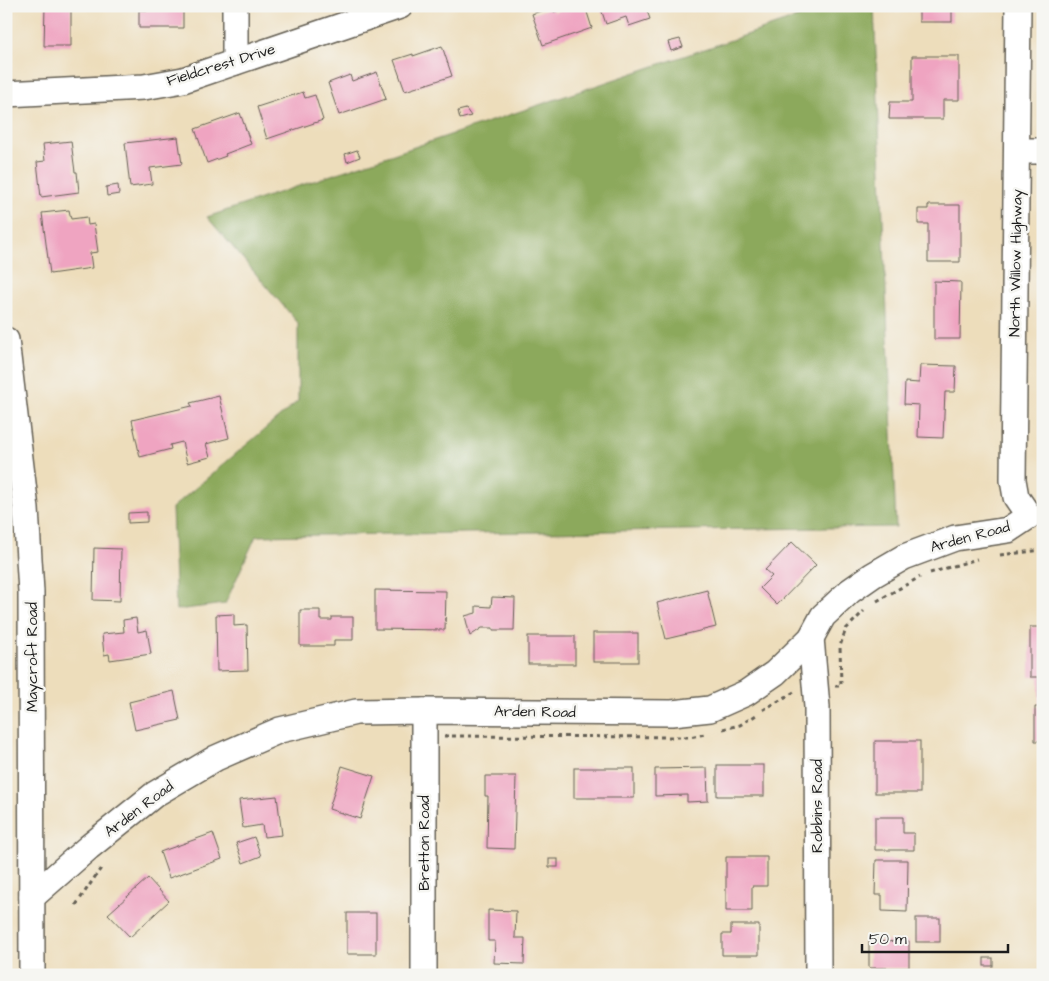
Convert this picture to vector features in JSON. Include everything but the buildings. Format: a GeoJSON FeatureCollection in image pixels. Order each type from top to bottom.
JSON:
{"type":"FeatureCollection","features":[{"type":"Feature","properties":{"kind":"street"},"geometry":{"type":"LineString","coordinates":[[235,6],[235,62]]}},
{"type":"Feature","properties":{"kind":"street","name":"Fieldcrest Drive"},"geometry":{"type":"LineString","coordinates":[[6,94],[144,87],[183,80],[400,6]]}},
{"type":"Feature","properties":{"kind":"street","name":"North Willow Highway"},"geometry":{"type":"LineString","coordinates":[[1018,6],[1013,480],[1016,497],[1036,518]]}},
{"type":"Feature","properties":{"kind":"street"},"geometry":{"type":"LineString","coordinates":[[1017,151],[1043,151]]}},
{"type":"Feature","properties":{"kind":"street","name":"Maycroft Road"},"geometry":{"type":"LineString","coordinates":[[6,340],[26,509],[31,592],[32,975]]}},
{"type":"Feature","properties":{"kind":"street","name":"Arden Road"},"geometry":{"type":"LineString","coordinates":[[32,896],[155,794],[216,758],[280,730],[356,712],[672,713],[710,709],[746,693],[775,673],[810,638],[823,616],[873,574],[904,557],[955,538],[1008,530],[1036,518]]}},
{"type":"Feature","properties":{"kind":"street","name":"Robbins Road"},"geometry":{"type":"LineString","coordinates":[[810,638],[817,707],[818,975]]}},
{"type":"Feature","properties":{"kind":"street","name":"Bretton Road"},"geometry":{"type":"LineString","coordinates":[[424,711],[424,975]]}},
{"type":"Feature","properties":{"kind":"green space"},"geometry":{"type":"Polygon","coordinates":[[[832,6],[874,6],[896,527],[256,536],[225,604],[176,610],[172,508],[298,401],[298,323],[207,217],[832,6]]]}}]}
